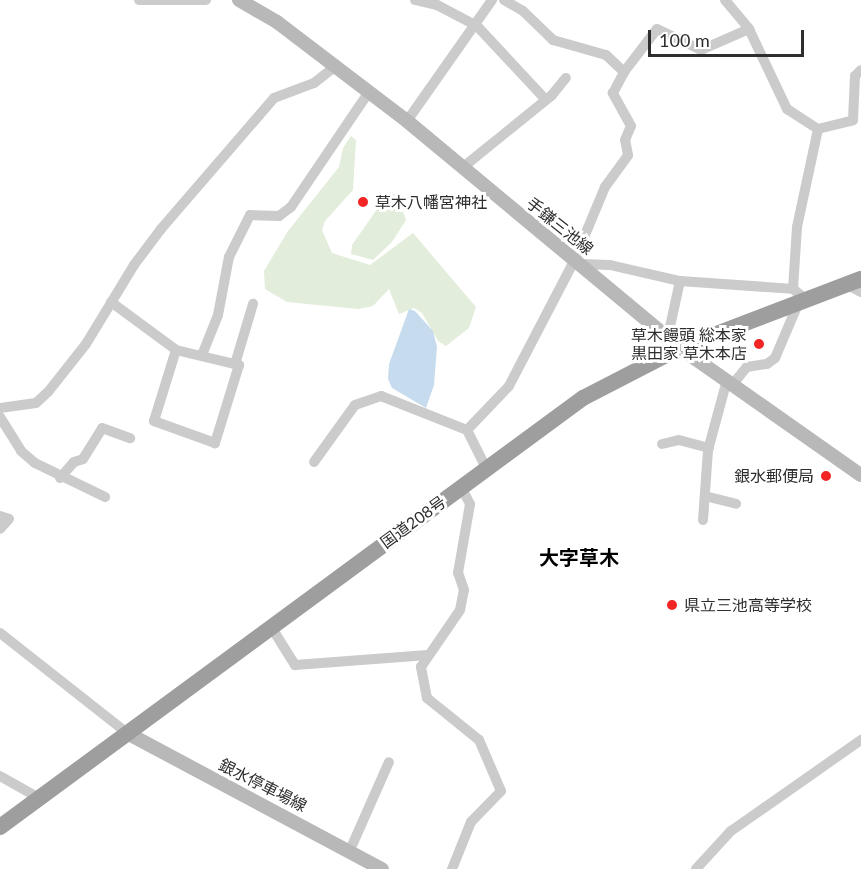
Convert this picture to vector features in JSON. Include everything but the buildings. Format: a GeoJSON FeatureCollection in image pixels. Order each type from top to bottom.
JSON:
{"type":"FeatureCollection","features":[{"type":"Feature","properties":{"kind":"highway","name":"国道208号"},"geometry":{"type":"LineString","coordinates":[[0,827],[583,398],[680,348],[799,298],[856,285]]}},
{"type":"Feature","properties":{"kind":"main road","name":"手鎌三池線"},"geometry":{"type":"LineString","coordinates":[[239,0],[336,66],[407,121],[680,348],[860,471]]}},
{"type":"Feature","properties":{"kind":"main road","name":"銀水停車場線"},"geometry":{"type":"LineString","coordinates":[[127,733],[382,869]]}},
{"type":"Feature","properties":{"kind":"street"},"geometry":{"type":"LineString","coordinates":[[139,0],[206,0]]}},
{"type":"Feature","properties":{"kind":"street"},"geometry":{"type":"LineString","coordinates":[[415,0],[437,5],[477,26],[546,100]]}},
{"type":"Feature","properties":{"kind":"street"},"geometry":{"type":"LineString","coordinates":[[407,121],[477,26],[492,0]]}},
{"type":"Feature","properties":{"kind":"street"},"geometry":{"type":"LineString","coordinates":[[504,0],[523,11],[553,40],[606,55],[624,72]]}},
{"type":"Feature","properties":{"kind":"street"},"geometry":{"type":"LineString","coordinates":[[725,0],[749,29],[788,109],[818,129],[853,120],[855,76],[861,70]]}},
{"type":"Feature","properties":{"kind":"street"},"geometry":{"type":"LineString","coordinates":[[467,430],[509,386],[578,262],[605,187],[628,155],[625,140],[631,126],[613,93],[624,72],[657,29],[700,50],[749,29]]}},
{"type":"Feature","properties":{"kind":"street"},"geometry":{"type":"LineString","coordinates":[[0,408],[36,403],[86,344],[111,302],[161,230],[274,99],[314,83],[336,66]]}},
{"type":"Feature","properties":{"kind":"street"},"geometry":{"type":"LineString","coordinates":[[462,168],[566,83],[566,78]]}},
{"type":"Feature","properties":{"kind":"street"},"geometry":{"type":"LineString","coordinates":[[202,355],[218,315],[229,257],[250,215],[279,216],[291,207],[369,92]]}},
{"type":"Feature","properties":{"kind":"street"},"geometry":{"type":"LineString","coordinates":[[703,520],[709,448],[730,382],[747,367],[767,364],[775,358],[799,298],[797,227],[818,129]]}},
{"type":"Feature","properties":{"kind":"street"},"geometry":{"type":"LineString","coordinates":[[578,262],[610,265],[680,282],[799,298]]}},
{"type":"Feature","properties":{"kind":"street"},"geometry":{"type":"LineString","coordinates":[[668,336],[680,282]]}},
{"type":"Feature","properties":{"kind":"street"},"geometry":{"type":"LineString","coordinates":[[111,302],[176,350],[238,365],[215,443],[154,421],[176,350]]}},
{"type":"Feature","properties":{"kind":"street"},"geometry":{"type":"LineString","coordinates":[[235,364],[253,304]]}},
{"type":"Feature","properties":{"kind":"street"},"geometry":{"type":"LineString","coordinates":[[314,462],[355,405],[381,396],[467,430],[486,468]]}},
{"type":"Feature","properties":{"kind":"street"},"geometry":{"type":"LineString","coordinates":[[0,417],[21,451],[60,478],[105,497]]}},
{"type":"Feature","properties":{"kind":"street"},"geometry":{"type":"LineString","coordinates":[[60,478],[74,462],[83,459],[102,428],[130,438]]}},
{"type":"Feature","properties":{"kind":"street"},"geometry":{"type":"LineString","coordinates":[[662,444],[679,440],[709,448]]}},
{"type":"Feature","properties":{"kind":"street"},"geometry":{"type":"LineString","coordinates":[[452,869],[471,822],[501,791],[479,740],[427,698],[421,667],[460,610],[464,590],[458,573],[470,504],[461,487]]}},
{"type":"Feature","properties":{"kind":"street"},"geometry":{"type":"LineString","coordinates":[[705,496],[736,504]]}},
{"type":"Feature","properties":{"kind":"street"},"geometry":{"type":"LineString","coordinates":[[0,516],[9,519],[0,530]]}},
{"type":"Feature","properties":{"kind":"street"},"geometry":{"type":"LineString","coordinates":[[268,629],[275,633],[295,665],[428,655]]}},
{"type":"Feature","properties":{"kind":"street"},"geometry":{"type":"LineString","coordinates":[[0,633],[127,733]]}},
{"type":"Feature","properties":{"kind":"street"},"geometry":{"type":"LineString","coordinates":[[696,869],[731,831],[861,740]]}},
{"type":"Feature","properties":{"kind":"street"},"geometry":{"type":"LineString","coordinates":[[350,850],[389,762]]}},
{"type":"Feature","properties":{"kind":"street"},"geometry":{"type":"LineString","coordinates":[[0,776],[39,798]]}},
{"type":"Feature","properties":{"kind":"green space"},"geometry":{"type":"Polygon","coordinates":[[[351,136],[356,140],[353,190],[325,221],[322,230],[332,253],[370,265],[413,233],[476,307],[469,328],[446,346],[438,341],[422,313],[414,308],[399,314],[389,289],[373,306],[358,309],[287,302],[265,289],[264,271],[288,231],[339,167],[343,148],[351,136]]]}},
{"type":"Feature","properties":{"kind":"green space"},"geometry":{"type":"Polygon","coordinates":[[[389,192],[398,196],[406,220],[392,242],[373,260],[351,254],[352,245],[389,192]]]}},
{"type":"Feature","properties":{"kind":"water"},"geometry":{"type":"Polygon","coordinates":[[[409,309],[415,311],[433,331],[437,347],[434,385],[426,408],[392,388],[388,379],[389,364],[409,309]]]}},
{"type":"Feature","properties":{"kind":"place","name":"草木八幡宮神社"},"geometry":{"type":"Point","coordinates":[363,202]}},
{"type":"Feature","properties":{"kind":"place","name":"草木饅頭 総本家 黒田家 草木本店"},"geometry":{"type":"Point","coordinates":[759,344]}},
{"type":"Feature","properties":{"kind":"place","name":"銀水郵便局"},"geometry":{"type":"Point","coordinates":[826,476]}},
{"type":"Feature","properties":{"kind":"place","name":"県立三池高等学校"},"geometry":{"type":"Point","coordinates":[672,605]}},
{"type":"Feature","properties":{"kind":"district","name":"大字草木"},"geometry":{"type":"Point","coordinates":[579,557]}}]}
